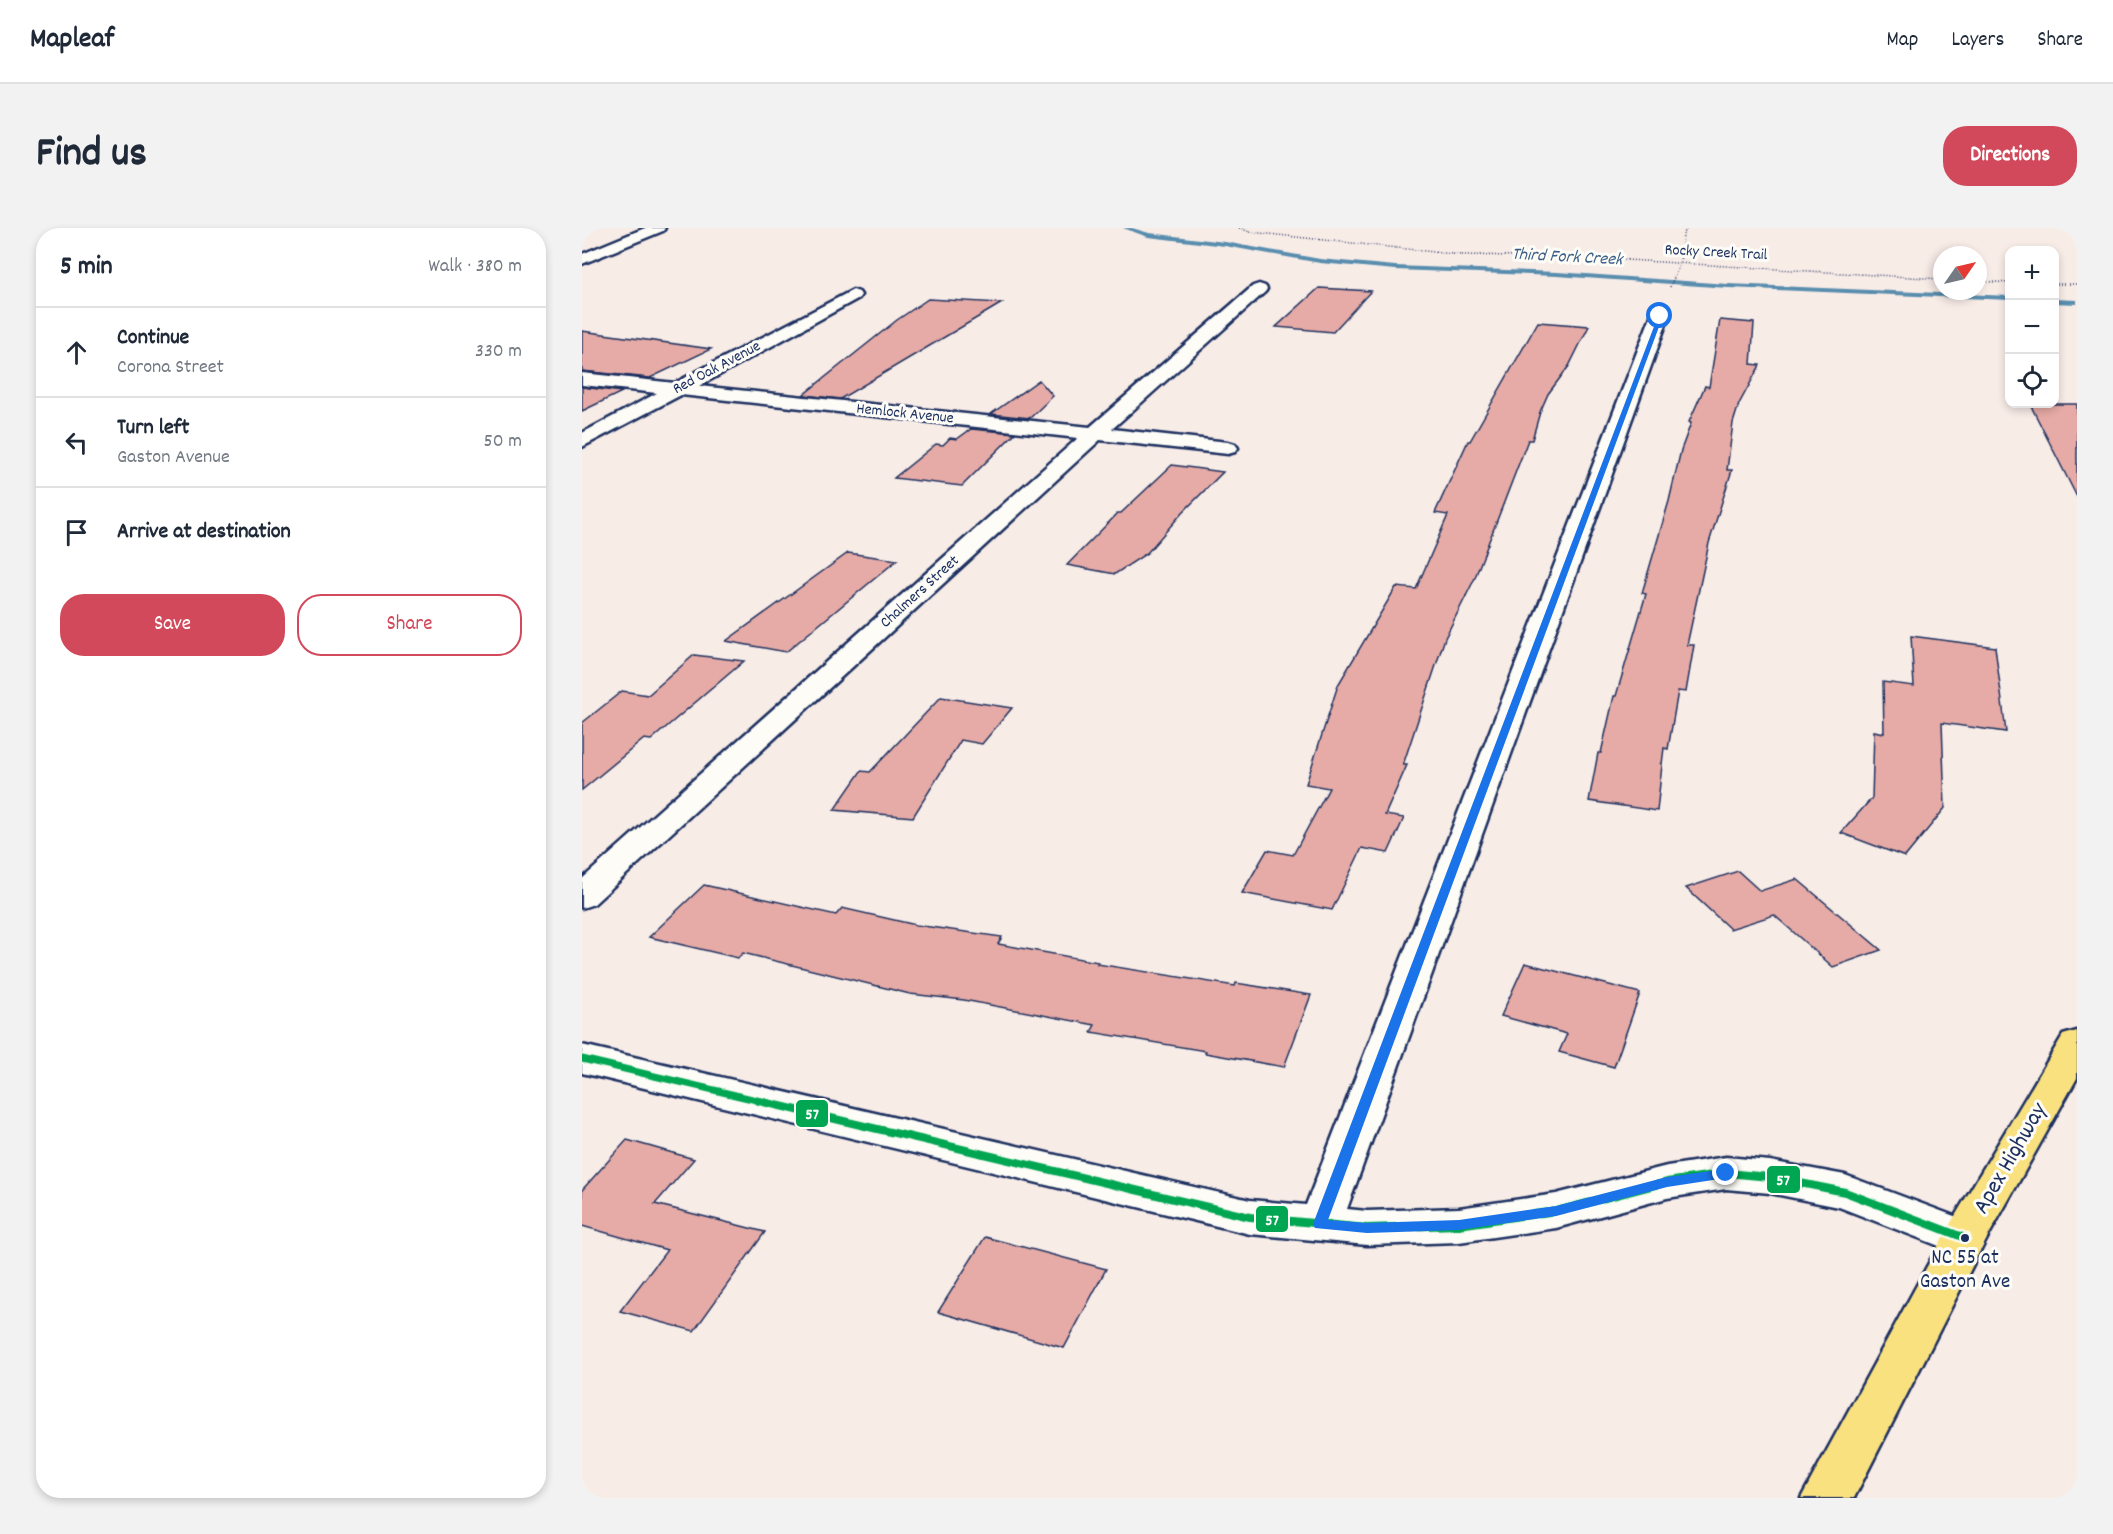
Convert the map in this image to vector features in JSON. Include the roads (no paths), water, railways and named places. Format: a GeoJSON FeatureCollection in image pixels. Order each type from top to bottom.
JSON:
{"type":"FeatureCollection","features":[{"type":"Feature","properties":{"kind":"main road","name":"Apex Highway"},"geometry":{"type":"LineString","coordinates":[[1827,1498],[1965,1238],[2077,1044]]}},
{"type":"Feature","properties":{"kind":"street"},"geometry":{"type":"LineString","coordinates":[[582,260],[658,228]]}},
{"type":"Feature","properties":{"kind":"street","name":"Chalmers Street"},"geometry":{"type":"LineString","coordinates":[[582,897],[1259,289]]}},
{"type":"Feature","properties":{"kind":"street","name":"Red Oak Avenue"},"geometry":{"type":"LineString","coordinates":[[582,441],[853,295]]}},
{"type":"Feature","properties":{"kind":"street"},"geometry":{"type":"LineString","coordinates":[[1320,1224],[1660,316]]}},
{"type":"Feature","properties":{"kind":"street","name":"Hemlock Avenue"},"geometry":{"type":"LineString","coordinates":[[582,378],[1228,448]]}},
{"type":"Feature","properties":{"kind":"street"},"geometry":{"type":"LineString","coordinates":[[582,1059],[1250,1217],[1367,1228],[1459,1225],[1556,1211],[1667,1182],[1726,1173],[1770,1177],[1845,1192],[1965,1238]]}},
{"type":"Feature","properties":{"kind":"waterway","name":"Third Fork Creek"},"geometry":{"type":"LineString","coordinates":[[1126,228],[1148,235],[1225,244],[1320,261],[1395,268],[1557,274],[1728,286],[2005,298]]}},
{"type":"Feature","properties":{"kind":"waterway","name":"Third Fork Creek"},"geometry":{"type":"LineString","coordinates":[[2059,301],[2077,302]]}},
{"type":"Feature","properties":{"kind":"place","name":"NC 55 at Gaston Ave"},"geometry":{"type":"Point","coordinates":[1965,1238]}}]}
